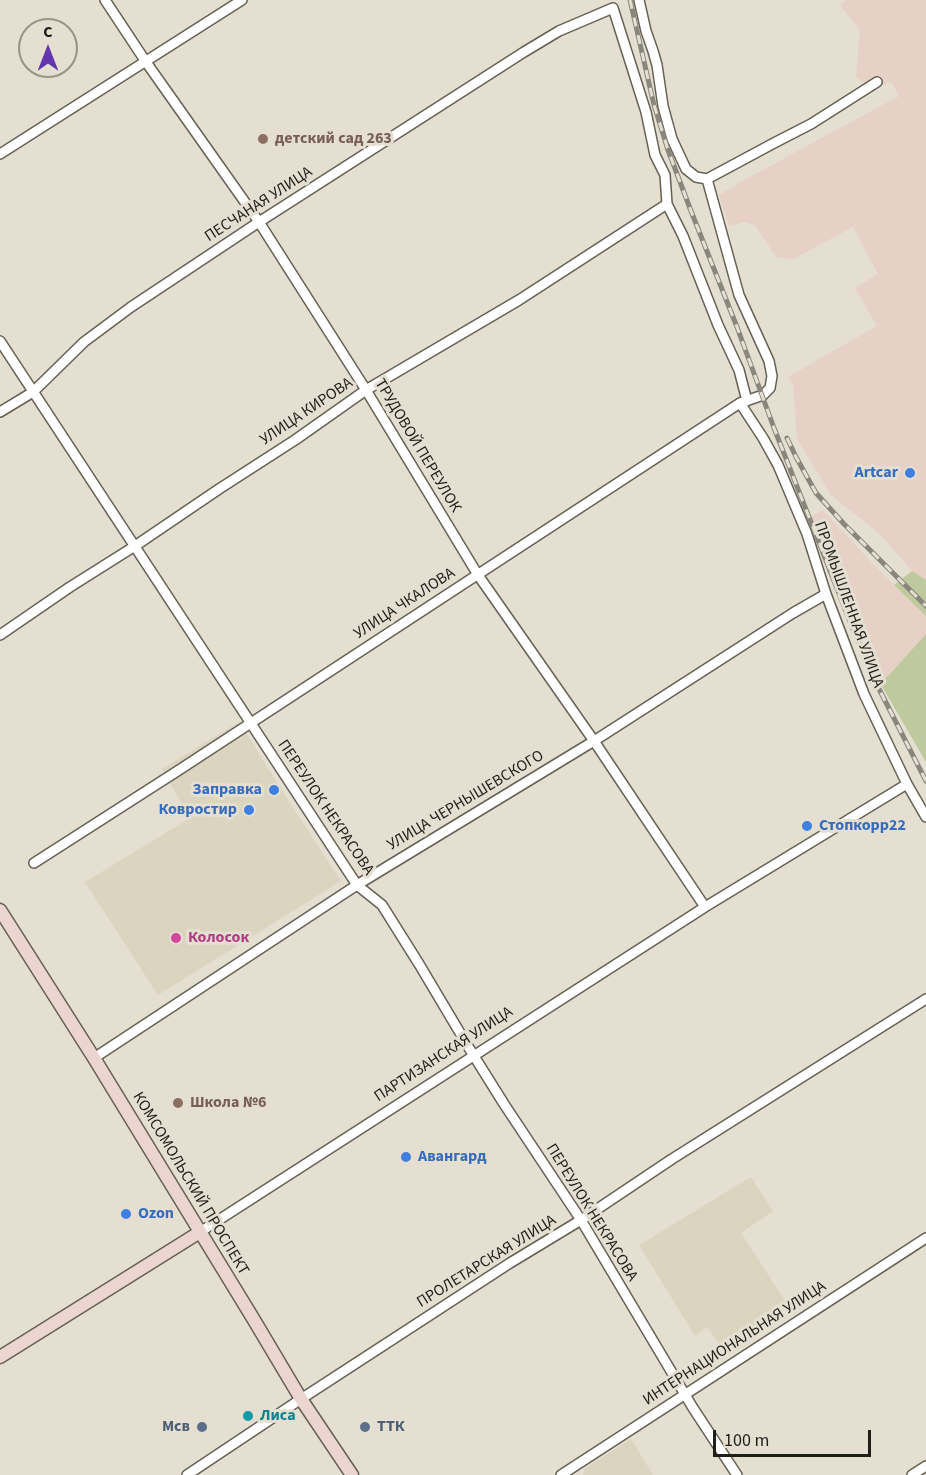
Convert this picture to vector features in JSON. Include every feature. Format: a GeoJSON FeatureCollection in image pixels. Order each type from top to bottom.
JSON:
{"type":"FeatureCollection","features":[{"type":"Feature","properties":{"kind":"main road","name":"КОМСОМОЛЬСКИЙ ПРОСПЕКТ"},"geometry":{"type":"LineString","coordinates":[[0,910],[94,1058],[301,1399],[352,1475]]}},
{"type":"Feature","properties":{"kind":"main road","name":"ПАРТИЗАНСКАЯ УЛИЦА"},"geometry":{"type":"LineString","coordinates":[[0,1357],[200,1232]]}},
{"type":"Feature","properties":{"kind":"street","name":"ТРУДОВОЙ ПЕРЕУЛОК"},"geometry":{"type":"LineString","coordinates":[[105,0],[259,222],[366,390],[478,575],[594,741],[705,907]]}},
{"type":"Feature","properties":{"kind":"street"},"geometry":{"type":"LineString","coordinates":[[0,154],[242,0]]}},
{"type":"Feature","properties":{"kind":"street"},"geometry":{"type":"LineString","coordinates":[[639,0],[657,65],[663,106],[672,139],[686,169],[696,177],[707,179],[811,124],[877,82]]}},
{"type":"Feature","properties":{"kind":"street"},"geometry":{"type":"LineString","coordinates":[[614,4],[646,112],[655,155],[665,175],[667,204]]}},
{"type":"Feature","properties":{"kind":"street","name":"ПЕСЧАНАЯ УЛИЦА"},"geometry":{"type":"LineString","coordinates":[[0,412],[33,392],[84,342],[131,307],[524,52],[559,31],[614,4]]}},
{"type":"Feature","properties":{"kind":"street","name":"УЛИЦА ЧКАЛОВА"},"geometry":{"type":"LineString","coordinates":[[34,863],[744,402],[763,395],[770,388],[772,376],[769,361],[739,295],[707,179]]}},
{"type":"Feature","properties":{"kind":"street","name":"УЛИЦА КИРОВА"},"geometry":{"type":"LineString","coordinates":[[0,635],[295,440],[366,390],[519,300],[667,204]]}},
{"type":"Feature","properties":{"kind":"street","name":"ПРОМЫШЛЕННАЯ УЛИЦА"},"geometry":{"type":"LineString","coordinates":[[667,204],[739,370],[744,402],[778,465],[807,534],[826,594],[864,694],[907,784],[926,817]]}},
{"type":"Feature","properties":{"kind":"street","name":"ПЕРЕУЛОК НЕКРАСОВА"},"geometry":{"type":"LineString","coordinates":[[0,341],[357,885],[382,905],[510,1114],[581,1220],[684,1395],[737,1475]]}},
{"type":"Feature","properties":{"kind":"street","name":"УЛИЦА ЧЕРНЫШЕВСКОГО"},"geometry":{"type":"LineString","coordinates":[[94,1058],[357,885],[594,741],[826,594]]}},
{"type":"Feature","properties":{"kind":"street","name":"ПАРТИЗАНСКАЯ УЛИЦА"},"geometry":{"type":"LineString","coordinates":[[200,1232],[705,907],[907,784]]}},
{"type":"Feature","properties":{"kind":"street","name":"ПРОЛЕТАРСКАЯ УЛИЦА"},"geometry":{"type":"LineString","coordinates":[[187,1475],[510,1263],[926,999]]}},
{"type":"Feature","properties":{"kind":"street","name":"ИНТЕРНАЦИОНАЛЬНАЯ УЛИЦА"},"geometry":{"type":"LineString","coordinates":[[561,1475],[926,1238]]}},
{"type":"Feature","properties":{"kind":"street"},"geometry":{"type":"LineString","coordinates":[[912,1475],[926,1466]]}},
{"type":"Feature","properties":{"kind":"shaded area"},"geometry":{"type":"Polygon","coordinates":[[[846,0],[926,0],[926,580],[912,571],[882,536],[831,495],[797,439],[793,385],[788,377],[877,326],[855,288],[878,274],[853,227],[793,259],[776,257],[755,225],[745,222],[729,226],[719,195],[899,96],[891,81],[874,90],[856,77],[860,31],[840,5],[846,0]]]}},
{"type":"Feature","properties":{"kind":"shaded area"},"geometry":{"type":"Polygon","coordinates":[[[823,510],[926,616],[926,634],[880,683],[811,517],[823,510]]]}},
{"type":"Feature","properties":{"kind":"shaded area"},"geometry":{"type":"Polygon","coordinates":[[[239,722],[341,881],[158,995],[85,882],[190,818],[162,769],[239,722]]]}},
{"type":"Feature","properties":{"kind":"shaded area"},"geometry":{"type":"Polygon","coordinates":[[[751,1177],[773,1211],[741,1233],[789,1307],[725,1353],[707,1327],[695,1336],[639,1245],[751,1177]]]}},
{"type":"Feature","properties":{"kind":"shaded area"},"geometry":{"type":"Polygon","coordinates":[[[631,1439],[653,1475],[583,1475],[585,1468],[631,1439]]]}},
{"type":"Feature","properties":{"kind":"green space"},"geometry":{"type":"Polygon","coordinates":[[[912,571],[926,580],[926,616],[894,585],[912,571]]]}},
{"type":"Feature","properties":{"kind":"green space"},"geometry":{"type":"Polygon","coordinates":[[[926,634],[926,762],[880,683],[926,634]]]}},
{"type":"Feature","properties":{"kind":"railway"},"geometry":{"type":"LineString","coordinates":[[630,0],[654,105],[691,211],[851,624],[874,679],[926,781]]}},
{"type":"Feature","properties":{"kind":"railway"},"geometry":{"type":"LineString","coordinates":[[787,438],[816,493],[926,606]]}},
{"type":"Feature","properties":{"kind":"place","name":"детский сад 263"},"geometry":{"type":"Point","coordinates":[263,139]}},
{"type":"Feature","properties":{"kind":"place","name":"Artcar"},"geometry":{"type":"Point","coordinates":[910,473]}},
{"type":"Feature","properties":{"kind":"place","name":"Заправка"},"geometry":{"type":"Point","coordinates":[274,790]}},
{"type":"Feature","properties":{"kind":"place","name":"Ковростир"},"geometry":{"type":"Point","coordinates":[249,810]}},
{"type":"Feature","properties":{"kind":"place","name":"Стопкорр22"},"geometry":{"type":"Point","coordinates":[807,826]}},
{"type":"Feature","properties":{"kind":"place","name":"Колосок"},"geometry":{"type":"Point","coordinates":[176,938]}},
{"type":"Feature","properties":{"kind":"place","name":"Школа №6"},"geometry":{"type":"Point","coordinates":[178,1103]}},
{"type":"Feature","properties":{"kind":"place","name":"Авангард"},"geometry":{"type":"Point","coordinates":[406,1157]}},
{"type":"Feature","properties":{"kind":"place","name":"Ozon"},"geometry":{"type":"Point","coordinates":[126,1214]}},
{"type":"Feature","properties":{"kind":"place","name":"Лиса"},"geometry":{"type":"Point","coordinates":[248,1416]}},
{"type":"Feature","properties":{"kind":"place","name":"Мсв"},"geometry":{"type":"Point","coordinates":[202,1427]}},
{"type":"Feature","properties":{"kind":"place","name":"ТТК"},"geometry":{"type":"Point","coordinates":[365,1427]}}]}
